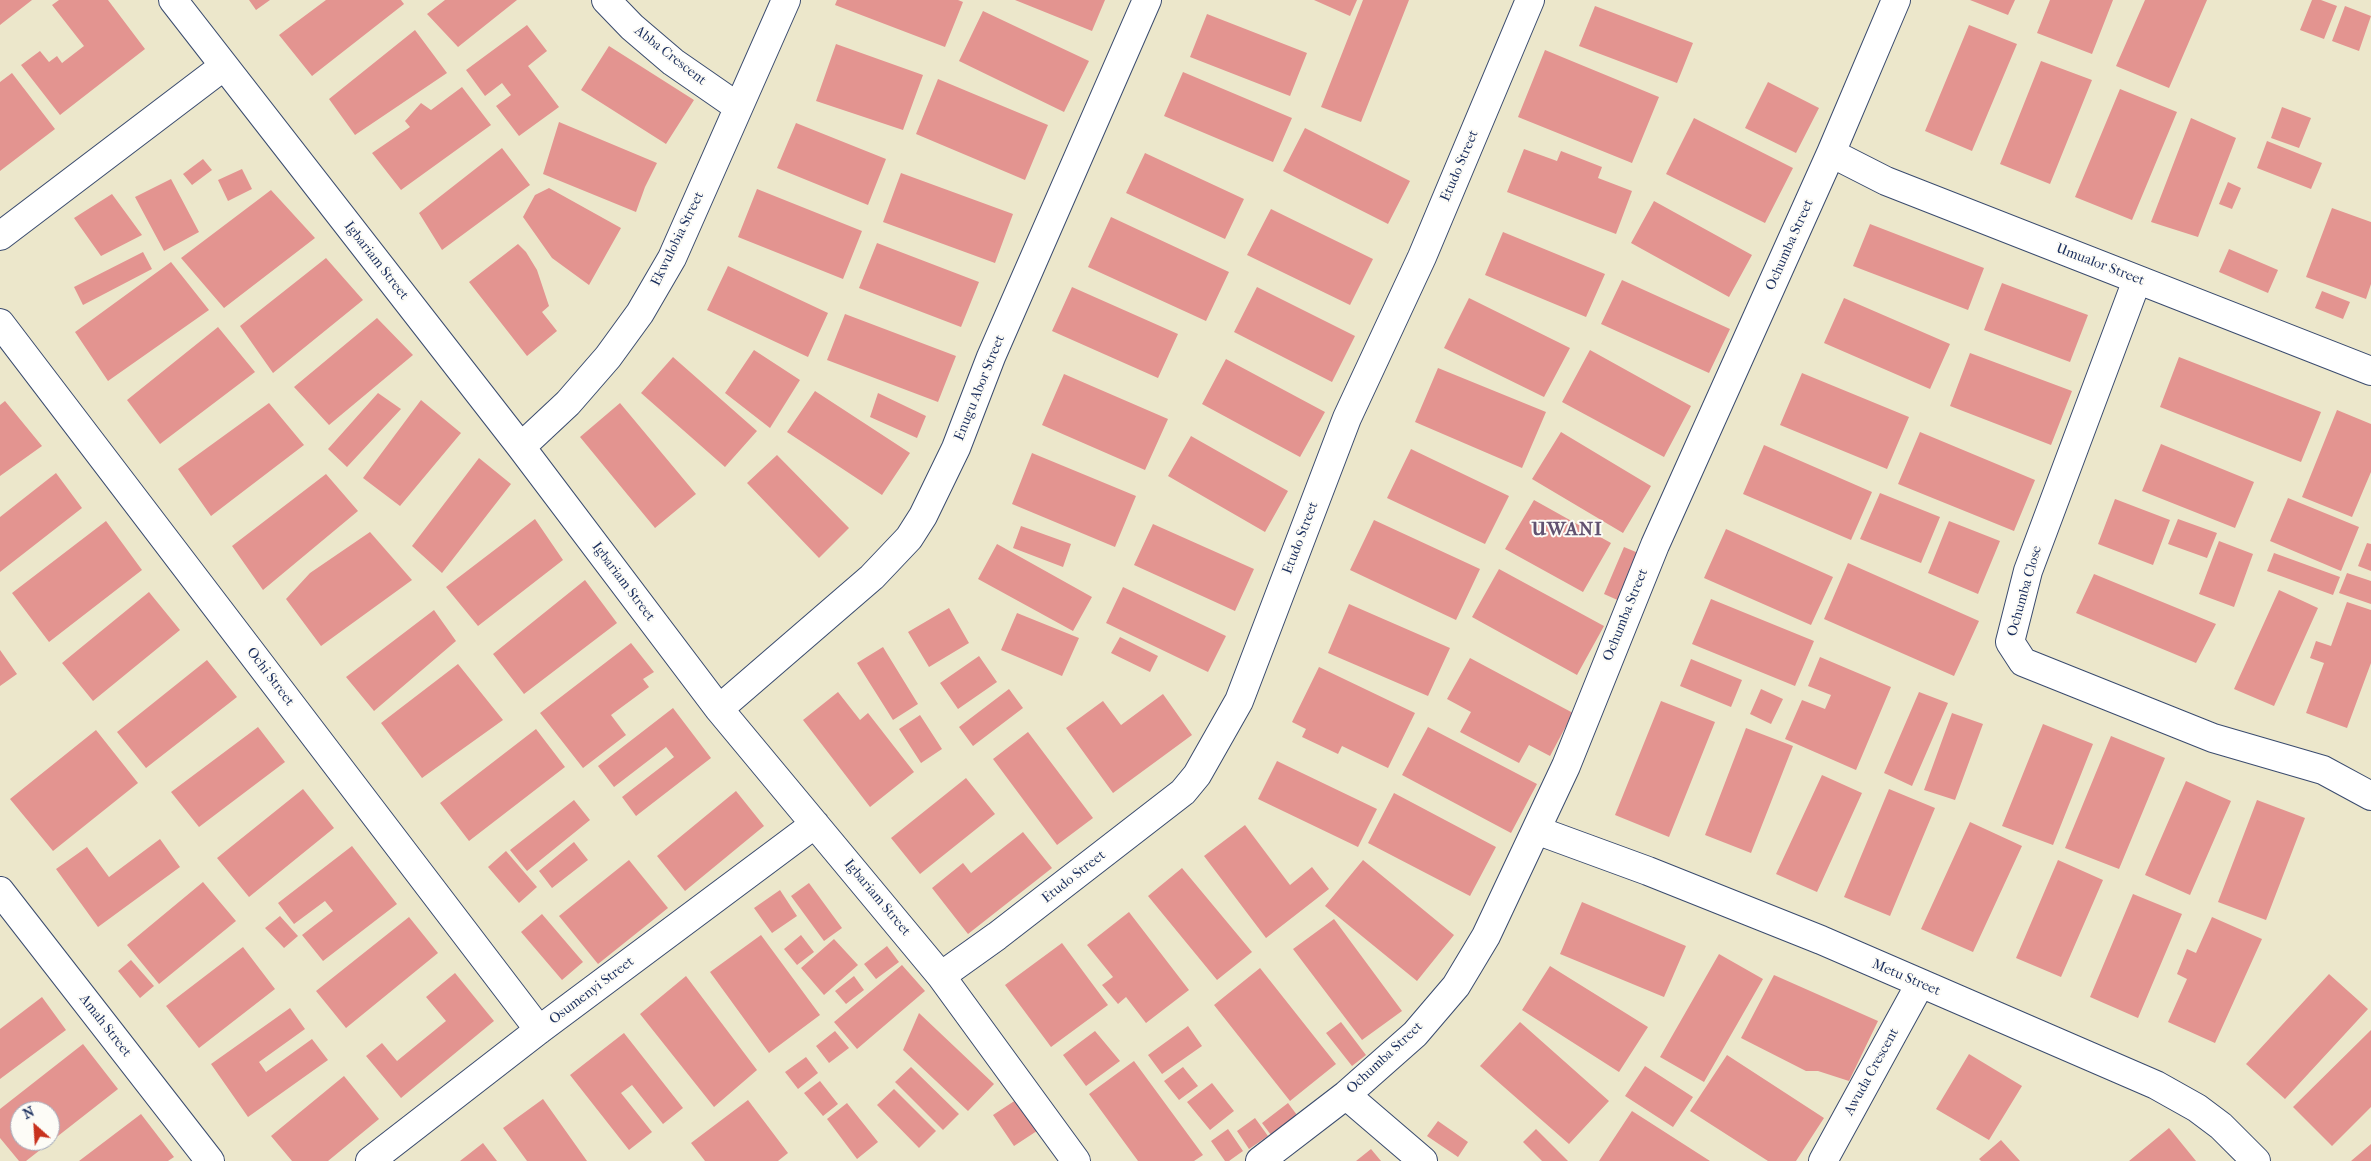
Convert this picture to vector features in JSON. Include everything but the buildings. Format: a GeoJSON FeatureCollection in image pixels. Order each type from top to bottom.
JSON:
{"type":"FeatureCollection","features":[{"type":"Feature","properties":{"kind":"street","name":"Igbariam Street"},"geometry":{"type":"LineString","coordinates":[[173,0],[521,446],[719,709],[941,976],[1076,1161]]}},
{"type":"Feature","properties":{"kind":"street","name":"Abba Crescent"},"geometry":{"type":"LineString","coordinates":[[606,0],[632,27],[672,62],[738,107]]}},
{"type":"Feature","properties":{"kind":"street","name":"Ekwulobia Street"},"geometry":{"type":"LineString","coordinates":[[521,446],[568,403],[608,357],[640,313],[672,258],[786,0]]}},
{"type":"Feature","properties":{"kind":"street","name":"Enugu Abor Street"},"geometry":{"type":"LineString","coordinates":[[719,709],[872,577],[909,538],[924,516],[956,448],[991,357],[1147,0]]}},
{"type":"Feature","properties":{"kind":"street","name":"Etudo Street"},"geometry":{"type":"LineString","coordinates":[[941,976],[998,936],[1183,792],[1198,775],[1239,701],[1347,418],[1422,257],[1530,0]]}},
{"type":"Feature","properties":{"kind":"street","name":"Ochumba Street"},"geometry":{"type":"LineString","coordinates":[[1260,1161],[1346,1095],[1415,1034],[1456,986],[1486,936],[1566,766],[1654,545],[1831,153],[1896,0]]}},
{"type":"Feature","properties":{"kind":"street"},"geometry":{"type":"LineString","coordinates":[[0,236],[224,66]]}},
{"type":"Feature","properties":{"kind":"street","name":"Umualor Street"},"geometry":{"type":"LineString","coordinates":[[1831,153],[1886,181],[2371,371]]}},
{"type":"Feature","properties":{"kind":"street","name":"Ochumba Close"},"geometry":{"type":"LineString","coordinates":[[2137,280],[2028,571],[2010,642],[2016,654],[2023,662],[2213,738],[2323,770],[2371,796]]}},
{"type":"Feature","properties":{"kind":"street","name":"Ochi Street"},"geometry":{"type":"LineString","coordinates":[[0,323],[539,1030]]}},
{"type":"Feature","properties":{"kind":"street","name":"Osumenyi Street"},"geometry":{"type":"LineString","coordinates":[[370,1161],[539,1030],[816,824]]}},
{"type":"Feature","properties":{"kind":"street","name":"Metu Street"},"geometry":{"type":"LineString","coordinates":[[1536,830],[1657,874],[1821,940],[2156,1085],[2197,1108],[2221,1126],[2256,1161]]}},
{"type":"Feature","properties":{"kind":"street","name":"Amah Street"},"geometry":{"type":"LineString","coordinates":[[0,891],[210,1161]]}},
{"type":"Feature","properties":{"kind":"street","name":"Awuda Crescent"},"geometry":{"type":"LineString","coordinates":[[1823,1161],[1920,984]]}},
{"type":"Feature","properties":{"kind":"street"},"geometry":{"type":"LineString","coordinates":[[1346,1095],[1423,1161]]}},
{"type":"Feature","properties":{"kind":"district","name":"UWANI"},"geometry":{"type":"Point","coordinates":[1567,530]}}]}
